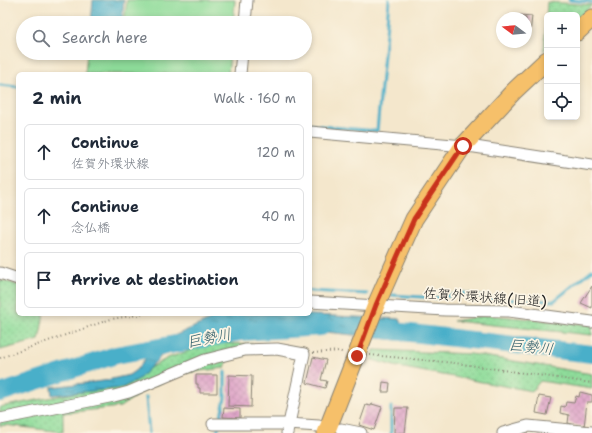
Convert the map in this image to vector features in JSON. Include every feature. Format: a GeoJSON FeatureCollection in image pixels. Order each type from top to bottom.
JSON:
{"type":"FeatureCollection","features":[{"type":"Feature","properties":{"kind":"main road"},"geometry":{"type":"LineString","coordinates":[[580,29],[592,18]]}},
{"type":"Feature","properties":{"kind":"main road"},"geometry":{"type":"LineString","coordinates":[[341,431],[357,356],[376,305],[414,219],[463,146],[514,91],[544,63]]}},
{"type":"Feature","properties":{"kind":"street"},"geometry":{"type":"LineString","coordinates":[[246,16],[247,0]]}},
{"type":"Feature","properties":{"kind":"street"},"geometry":{"type":"LineString","coordinates":[[240,72],[241,60]]}},
{"type":"Feature","properties":{"kind":"street"},"geometry":{"type":"LineString","coordinates":[[312,132],[463,146],[592,165]]}},
{"type":"Feature","properties":{"kind":"street"},"geometry":{"type":"LineString","coordinates":[[0,273],[16,278]]}},
{"type":"Feature","properties":{"kind":"street","name":"佐賀外環状線(旧道)"},"geometry":{"type":"LineString","coordinates":[[312,302],[446,310],[509,311],[592,322]]}},
{"type":"Feature","properties":{"kind":"street"},"geometry":{"type":"LineString","coordinates":[[0,419],[129,392],[205,360],[245,350],[276,349],[304,354],[288,428]]}},
{"type":"Feature","properties":{"kind":"street"},"geometry":{"type":"LineString","coordinates":[[218,424],[341,431]]}},
{"type":"Feature","properties":{"kind":"street"},"geometry":{"type":"LineString","coordinates":[[503,433],[528,426],[592,432]]}},
{"type":"Feature","properties":{"kind":"path"},"geometry":{"type":"LineString","coordinates":[[0,358],[110,319],[131,316]]}},
{"type":"Feature","properties":{"kind":"path"},"geometry":{"type":"LineString","coordinates":[[304,354],[340,351],[357,356],[374,354],[448,362],[592,384]]}},
{"type":"Feature","properties":{"kind":"green space"},"geometry":{"type":"Polygon","coordinates":[[[127,0],[235,0],[234,16],[125,16],[127,0]]]}},
{"type":"Feature","properties":{"kind":"green space"},"geometry":{"type":"Polygon","coordinates":[[[547,2],[592,5],[580,16],[580,12],[546,12],[547,2]]]}},
{"type":"Feature","properties":{"kind":"green space"},"geometry":{"type":"Polygon","coordinates":[[[86,60],[229,60],[228,72],[85,72],[86,60]]]}},
{"type":"Feature","properties":{"kind":"green space"},"geometry":{"type":"Polygon","coordinates":[[[0,280],[16,284],[16,316],[44,316],[39,340],[0,350],[0,280]]]}},
{"type":"Feature","properties":{"kind":"green space"},"geometry":{"type":"Polygon","coordinates":[[[489,315],[592,325],[592,335],[453,321],[489,315]]]}},
{"type":"Feature","properties":{"kind":"green space"},"geometry":{"type":"Polygon","coordinates":[[[212,343],[279,345],[228,358],[225,368],[183,373],[148,388],[120,407],[63,413],[63,432],[5,425],[0,426],[0,407],[118,385],[168,358],[212,343]]]}},
{"type":"Feature","properties":{"kind":"green space"},"geometry":{"type":"Polygon","coordinates":[[[374,350],[471,354],[592,374],[592,389],[540,381],[532,391],[398,367],[372,360],[374,350]]]}},
{"type":"Feature","properties":{"kind":"water"},"geometry":{"type":"Polygon","coordinates":[[[93,0],[124,0],[123,16],[92,16],[93,0]]]}},
{"type":"Feature","properties":{"kind":"water"},"geometry":{"type":"Polygon","coordinates":[[[312,315],[400,319],[402,324],[398,340],[317,331],[310,333],[295,328],[245,324],[228,327],[180,343],[164,353],[139,379],[122,388],[52,395],[51,387],[103,381],[129,375],[136,370],[158,343],[221,316],[312,315]]]}},
{"type":"Feature","properties":{"kind":"building"},"geometry":{"type":"Polygon","coordinates":[[[592,286],[592,308],[581,303],[592,286]]]}},
{"type":"Feature","properties":{"kind":"building"},"geometry":{"type":"Polygon","coordinates":[[[313,357],[326,360],[321,380],[327,381],[325,388],[307,383],[313,357]]]}},
{"type":"Feature","properties":{"kind":"building"},"geometry":{"type":"Polygon","coordinates":[[[196,375],[217,375],[217,393],[200,393],[200,388],[198,388],[198,384],[196,384],[196,375]]]}},
{"type":"Feature","properties":{"kind":"building"},"geometry":{"type":"Polygon","coordinates":[[[229,375],[252,376],[251,407],[228,406],[229,375]]]}},
{"type":"Feature","properties":{"kind":"building"},"geometry":{"type":"Polygon","coordinates":[[[383,382],[390,383],[389,392],[382,392],[383,382]]]}},
{"type":"Feature","properties":{"kind":"building"},"geometry":{"type":"Polygon","coordinates":[[[580,392],[592,395],[592,402],[587,402],[584,427],[568,423],[569,415],[560,413],[561,406],[565,407],[566,402],[574,403],[576,396],[579,397],[580,392]]]}},
{"type":"Feature","properties":{"kind":"building"},"geometry":{"type":"Polygon","coordinates":[[[539,396],[551,398],[547,415],[536,413],[539,396]]]}},
{"type":"Feature","properties":{"kind":"building"},"geometry":{"type":"Polygon","coordinates":[[[372,404],[382,407],[374,430],[359,425],[366,405],[371,406],[372,404]]]}},
{"type":"Feature","properties":{"kind":"building"},"geometry":{"type":"Polygon","coordinates":[[[224,408],[240,409],[240,418],[223,417],[224,408]]]}},
{"type":"Feature","properties":{"kind":"building"},"geometry":{"type":"Polygon","coordinates":[[[395,408],[408,408],[405,433],[394,433],[395,408]]]}},
{"type":"Feature","properties":{"kind":"waterway"},"geometry":{"type":"LineString","coordinates":[[312,125],[377,131],[389,0]]}},
{"type":"Feature","properties":{"kind":"waterway"},"geometry":{"type":"LineString","coordinates":[[569,0],[592,2]]}},
{"type":"Feature","properties":{"kind":"waterway"},"geometry":{"type":"LineString","coordinates":[[0,85],[16,87]]}},
{"type":"Feature","properties":{"kind":"waterway"},"geometry":{"type":"LineString","coordinates":[[392,295],[437,298],[464,293],[492,299],[554,301],[592,270]]}},
{"type":"Feature","properties":{"kind":"waterway"},"geometry":{"type":"LineString","coordinates":[[312,291],[367,294]]}},
{"type":"Feature","properties":{"kind":"waterway","name":"巨勢川"},"geometry":{"type":"LineString","coordinates":[[0,393],[116,355],[240,332],[321,327]]}},
{"type":"Feature","properties":{"kind":"waterway","name":"巨勢川"},"geometry":{"type":"LineString","coordinates":[[376,329],[592,354]]}},
{"type":"Feature","properties":{"kind":"waterway"},"geometry":{"type":"LineString","coordinates":[[217,433],[225,398],[225,372]]}},
{"type":"Feature","properties":{"kind":"waterway"},"geometry":{"type":"LineString","coordinates":[[146,397],[149,433]]}},
{"type":"Feature","properties":{"kind":"waterway"},"geometry":{"type":"LineString","coordinates":[[391,407],[391,433]]}},
{"type":"Feature","properties":{"kind":"route"},"geometry":{"type":"LineString","coordinates":[[357,356],[376,305],[414,219],[463,146]]}}]}
